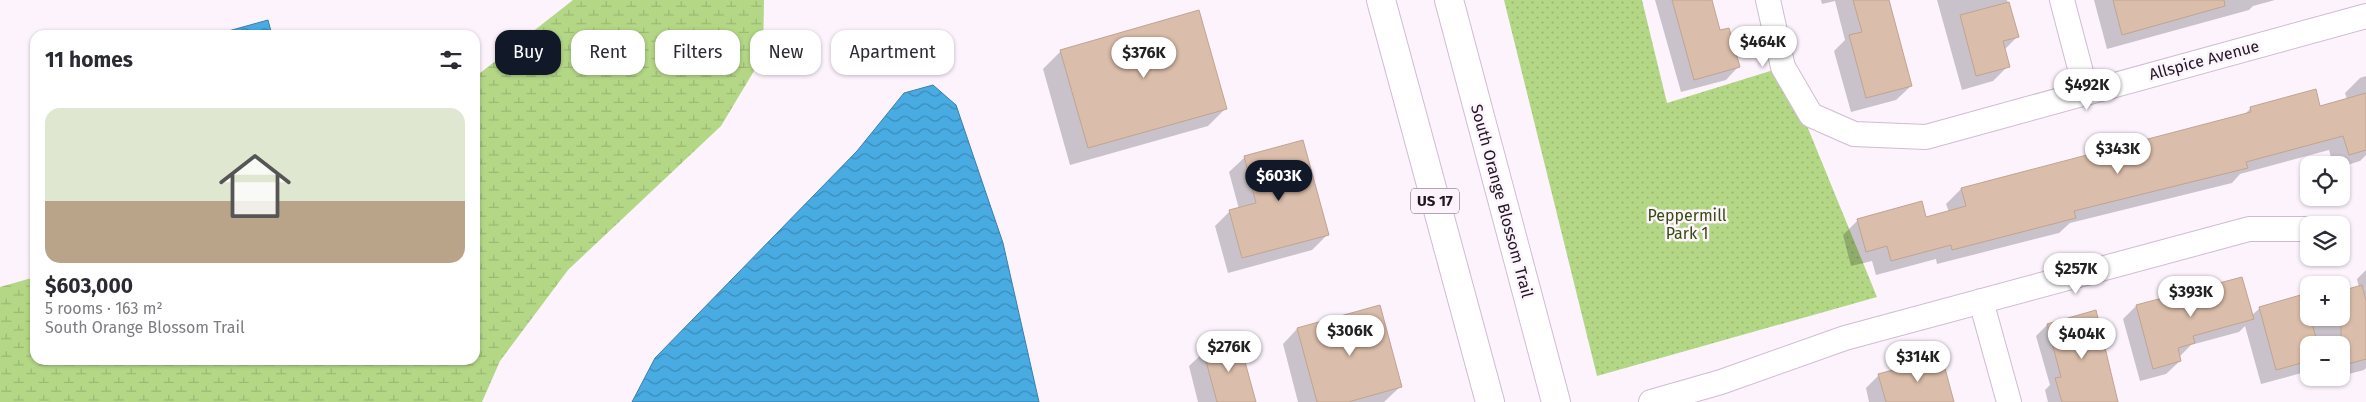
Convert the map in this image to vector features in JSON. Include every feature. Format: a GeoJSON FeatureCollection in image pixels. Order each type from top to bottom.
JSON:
{"type":"FeatureCollection","features":[{"type":"Feature","properties":{"kind":"main road","name":"US 17"},"geometry":{"type":"LineString","coordinates":[[1381,0],[1490,402]]}},
{"type":"Feature","properties":{"kind":"main road","name":"South Orange Blossom Trail"},"geometry":{"type":"LineString","coordinates":[[1449,0],[1556,402]]}},
{"type":"Feature","properties":{"kind":"street","name":"Allspice Avenue"},"geometry":{"type":"LineString","coordinates":[[1768,0],[1782,67],[1811,115],[1854,134],[1926,137],[2086,91],[2366,16]]}},
{"type":"Feature","properties":{"kind":"street"},"geometry":{"type":"LineString","coordinates":[[2062,0],[2086,91]]}},
{"type":"Feature","properties":{"kind":"street"},"geometry":{"type":"LineString","coordinates":[[1651,402],[1721,382],[1845,338],[1981,300],[2249,229],[2300,229]]}},
{"type":"Feature","properties":{"kind":"street"},"geometry":{"type":"LineString","coordinates":[[1981,300],[2009,402]]}},
{"type":"Feature","properties":{"kind":"green space"},"geometry":{"type":"Polygon","coordinates":[[[573,0],[764,0],[763,30],[750,30],[750,75],[752,75],[721,126],[568,270],[500,361],[482,402],[0,402],[0,287],[30,278],[30,365],[480,365],[480,73],[495,61],[495,75],[561,75],[561,30],[535,30],[573,0]]]}},
{"type":"Feature","properties":{"kind":"green space","name":"Peppermill Park 1"},"geometry":{"type":"Polygon","coordinates":[[[1504,0],[1642,0],[1667,103],[1783,67],[1877,297],[1597,376],[1504,0]]]}},
{"type":"Feature","properties":{"kind":"water"},"geometry":{"type":"Polygon","coordinates":[[[268,20],[271,30],[232,30],[268,20]]]}},
{"type":"Feature","properties":{"kind":"water"},"geometry":{"type":"Polygon","coordinates":[[[933,85],[956,105],[1003,243],[1039,402],[632,402],[655,358],[857,151],[904,93],[933,85]]]}},
{"type":"Feature","properties":{"kind":"building"},"geometry":{"type":"Polygon","coordinates":[[[1672,0],[1712,0],[1720,30],[1729,28],[1740,67],[1694,80],[1672,0]]]}},
{"type":"Feature","properties":{"kind":"building"},"geometry":{"type":"Polygon","coordinates":[[[1853,0],[1889,0],[1912,86],[1866,98],[1849,35],[1862,32],[1853,0]]]}},
{"type":"Feature","properties":{"kind":"building"},"geometry":{"type":"Polygon","coordinates":[[[2113,0],[2224,0],[2225,6],[2122,35],[2113,0]]]}},
{"type":"Feature","properties":{"kind":"building"},"geometry":{"type":"Polygon","coordinates":[[[2009,2],[2019,37],[2003,41],[2010,67],[1976,76],[1960,15],[2009,2]]]}},
{"type":"Feature","properties":{"kind":"building"},"geometry":{"type":"Polygon","coordinates":[[[1199,10],[1227,109],[1088,148],[1060,50],[1199,10]]]}},
{"type":"Feature","properties":{"kind":"building"},"geometry":{"type":"Polygon","coordinates":[[[2316,89],[2320,106],[2366,93],[2366,150],[2349,155],[2343,136],[2246,162],[2248,168],[2074,211],[2076,218],[1952,250],[1951,245],[1891,261],[1887,246],[1866,252],[1857,219],[1922,201],[1926,217],[1966,206],[1961,188],[2251,112],[2250,107],[2316,89]]]}},
{"type":"Feature","properties":{"kind":"building"},"geometry":{"type":"Polygon","coordinates":[[[1303,140],[1329,235],[1242,258],[1229,210],[1256,203],[1244,156],[1303,140]]]}},
{"type":"Feature","properties":{"kind":"building"},"geometry":{"type":"Polygon","coordinates":[[[2242,277],[2254,319],[2193,336],[2195,343],[2178,348],[2181,361],[2153,369],[2136,305],[2242,277]]]}},
{"type":"Feature","properties":{"kind":"building"},"geometry":{"type":"Polygon","coordinates":[[[2362,285],[2366,301],[2366,359],[2350,363],[2350,336],[2341,336],[2341,326],[2350,326],[2350,288],[2362,285]]]}},
{"type":"Feature","properties":{"kind":"building"},"geometry":{"type":"Polygon","coordinates":[[[2300,295],[2300,326],[2313,326],[2316,336],[2300,336],[2300,363],[2276,370],[2259,307],[2300,295]]]}},
{"type":"Feature","properties":{"kind":"building"},"geometry":{"type":"Polygon","coordinates":[[[1380,305],[1402,387],[1348,402],[1317,402],[1297,328],[1380,305]]]}},
{"type":"Feature","properties":{"kind":"building"},"geometry":{"type":"Polygon","coordinates":[[[2096,310],[2118,402],[2062,402],[2055,378],[2061,377],[2047,324],[2096,310]]]}},
{"type":"Feature","properties":{"kind":"building"},"geometry":{"type":"Polygon","coordinates":[[[1239,340],[1256,402],[1217,402],[1203,350],[1239,340]]]}},
{"type":"Feature","properties":{"kind":"building"},"geometry":{"type":"Polygon","coordinates":[[[1942,357],[1954,402],[1886,402],[1878,374],[1942,357]]]}}]}
